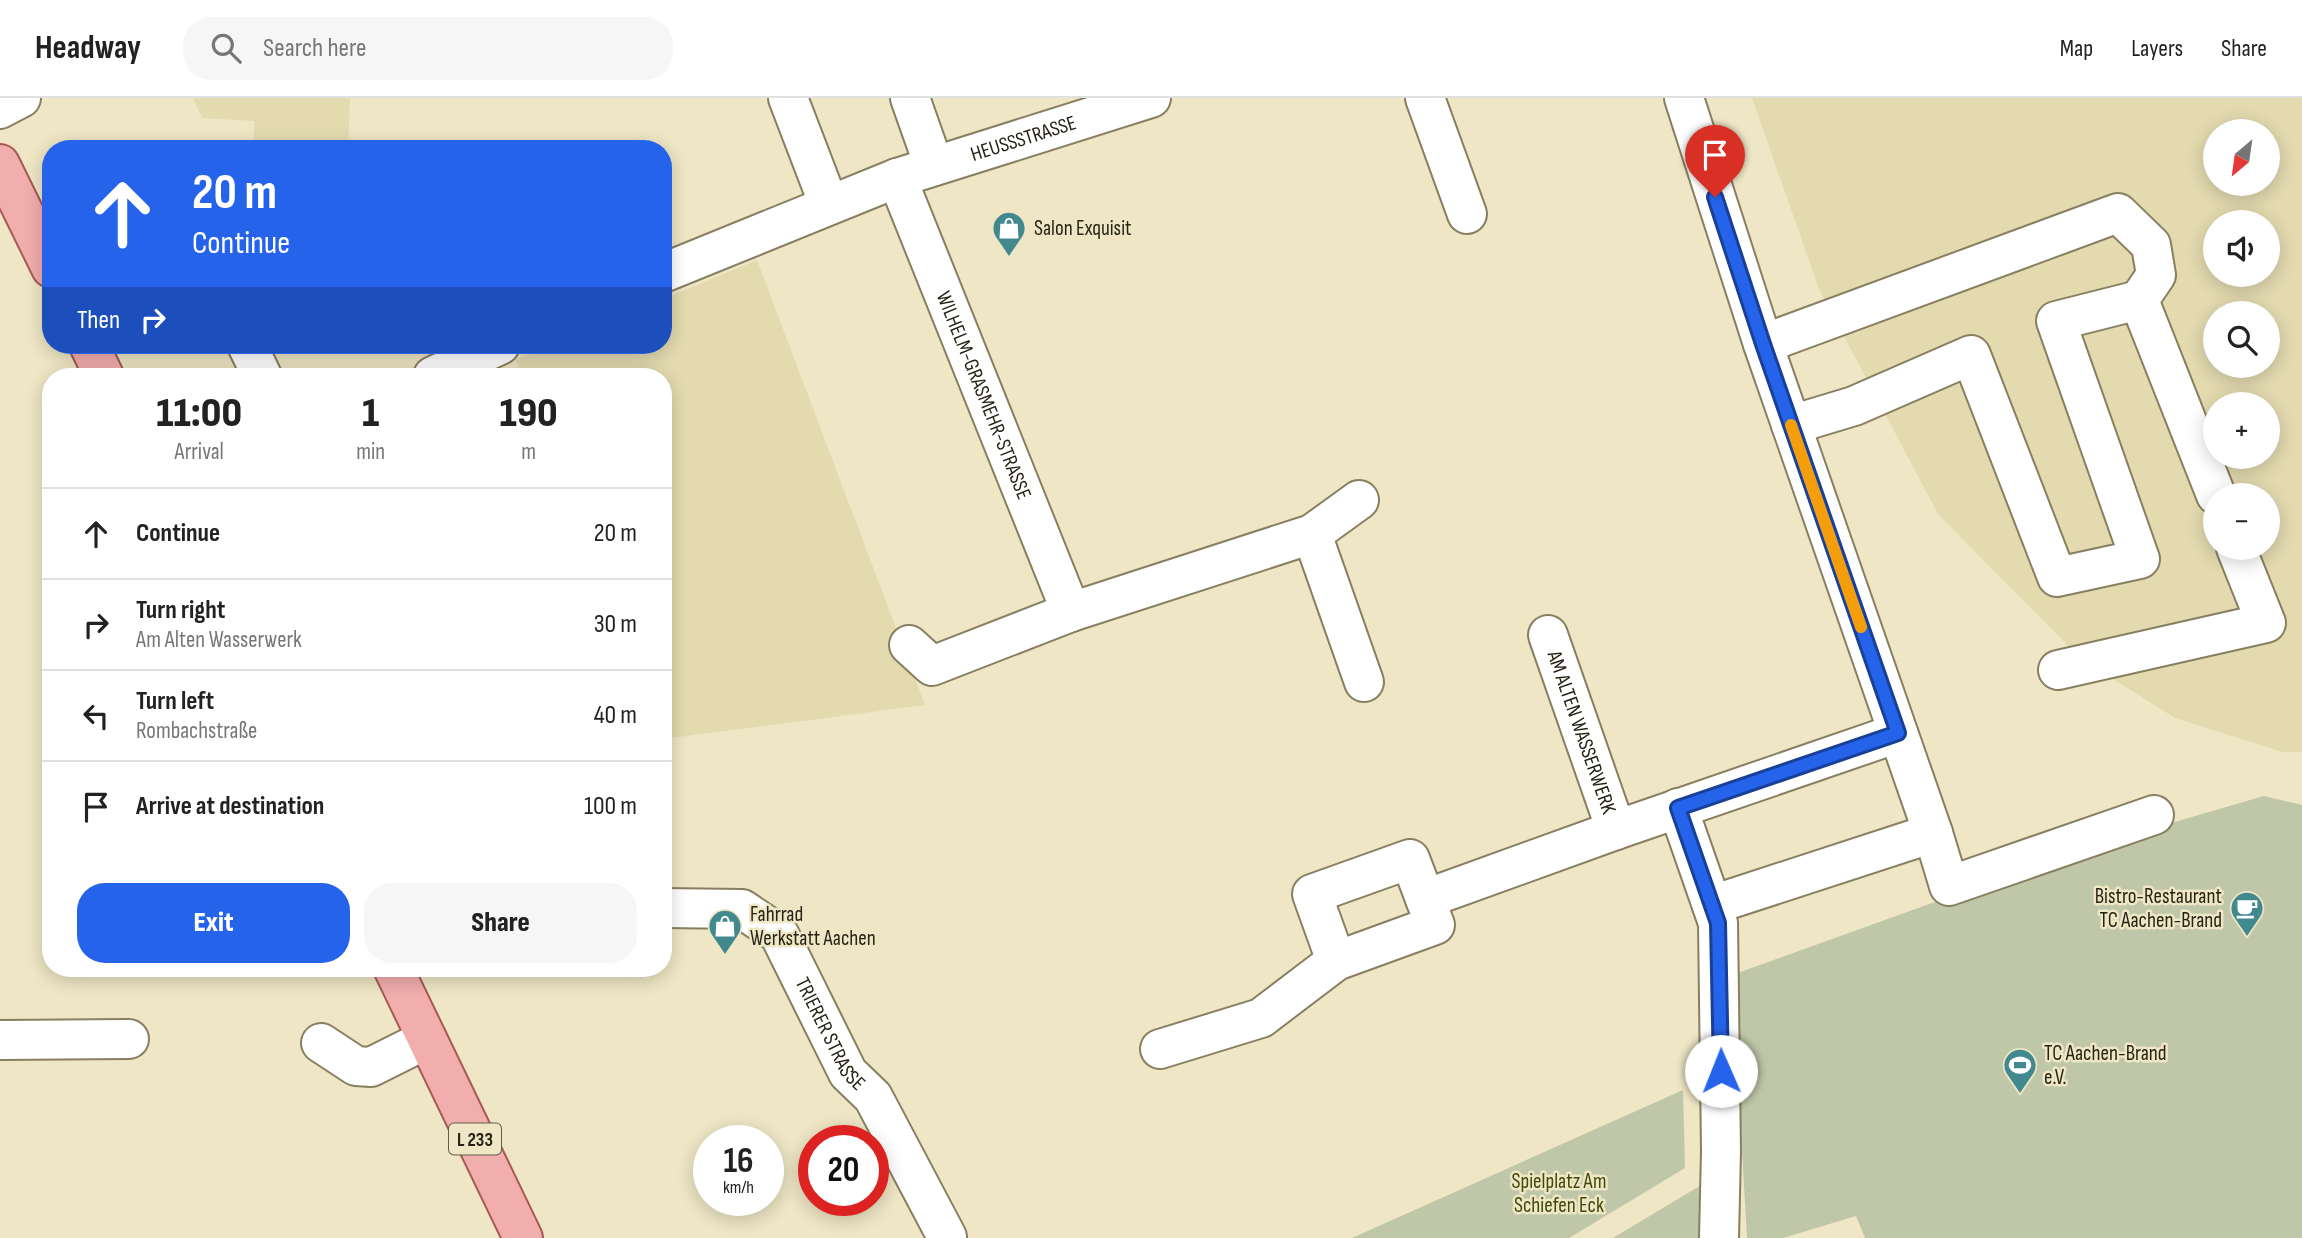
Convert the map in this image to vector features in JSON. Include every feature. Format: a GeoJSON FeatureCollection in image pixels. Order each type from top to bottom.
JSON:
{"type":"FeatureCollection","features":[{"type":"Feature","properties":{"kind":"main road"},"geometry":{"type":"LineString","coordinates":[[0,164],[42,250]]}},
{"type":"Feature","properties":{"kind":"main road","name":"L 233"},"geometry":{"type":"LineString","coordinates":[[397,977],[523,1238]]}},
{"type":"Feature","properties":{"kind":"street"},"geometry":{"type":"LineString","coordinates":[[0,110],[21,98]]}},
{"type":"Feature","properties":{"kind":"street"},"geometry":{"type":"LineString","coordinates":[[788,98],[829,205]]}},
{"type":"Feature","properties":{"kind":"street"},"geometry":{"type":"LineString","coordinates":[[911,98],[934,166]]}},
{"type":"Feature","properties":{"kind":"street","name":"HEUSSSTRASSE"},"geometry":{"type":"LineString","coordinates":[[672,269],[897,178],[1151,98]]}},
{"type":"Feature","properties":{"kind":"street"},"geometry":{"type":"LineString","coordinates":[[1425,98],[1467,214]]}},
{"type":"Feature","properties":{"kind":"street"},"geometry":{"type":"LineString","coordinates":[[1684,98],[1763,344],[1949,886],[2154,815]]}},
{"type":"Feature","properties":{"kind":"street","name":"WILHELM-GRASMEHR-STRASSE"},"geometry":{"type":"LineString","coordinates":[[897,178],[1071,612]]}},
{"type":"Feature","properties":{"kind":"street"},"geometry":{"type":"LineString","coordinates":[[1763,344],[2118,213],[2151,244],[2156,275],[2139,300],[2056,321],[2140,559],[2057,577],[1970,355],[1854,406],[1791,425]]}},
{"type":"Feature","properties":{"kind":"street"},"geometry":{"type":"LineString","coordinates":[[2139,300],[2211,483]]}},
{"type":"Feature","properties":{"kind":"street"},"geometry":{"type":"LineString","coordinates":[[450,368],[481,354]]}},
{"type":"Feature","properties":{"kind":"street"},"geometry":{"type":"LineString","coordinates":[[909,645],[932,666],[1071,612],[1312,534],[1359,500]]}},
{"type":"Feature","properties":{"kind":"street"},"geometry":{"type":"LineString","coordinates":[[1312,534],[1363,682]]}},
{"type":"Feature","properties":{"kind":"street"},"geometry":{"type":"LineString","coordinates":[[2058,670],[2266,622],[2241,560]]}},
{"type":"Feature","properties":{"kind":"street","name":"AM ALTEN WASSERWERK"},"geometry":{"type":"LineString","coordinates":[[1548,635],[1616,830]]}},
{"type":"Feature","properties":{"kind":"street","name":"AM ALTEN WASSERWERK"},"geometry":{"type":"LineString","coordinates":[[1425,899],[1898,733]]}},
{"type":"Feature","properties":{"kind":"street"},"geometry":{"type":"LineString","coordinates":[[1678,808],[1718,923],[1721,1151],[1718,1238]]}},
{"type":"Feature","properties":{"kind":"street"},"geometry":{"type":"LineString","coordinates":[[1712,905],[1933,833]]}},
{"type":"Feature","properties":{"kind":"street"},"geometry":{"type":"LineString","coordinates":[[1160,1049],[1261,1018],[1336,961],[1434,925],[1410,859],[1312,894],[1336,961]]}},
{"type":"Feature","properties":{"kind":"street","name":"TRIERER STRASSE"},"geometry":{"type":"LineString","coordinates":[[672,908],[742,909],[779,934],[848,1073],[873,1097],[947,1237]]}},
{"type":"Feature","properties":{"kind":"street"},"geometry":{"type":"LineString","coordinates":[[0,1040],[129,1039]]}},
{"type":"Feature","properties":{"kind":"street"},"geometry":{"type":"LineString","coordinates":[[321,1043],[356,1066],[371,1067],[427,1039]]}},
{"type":"Feature","properties":{"kind":"shaded area"},"geometry":{"type":"Polygon","coordinates":[[[193,98],[350,98],[348,140],[254,140],[254,121],[202,118],[193,98]]]}},
{"type":"Feature","properties":{"kind":"shaded area"},"geometry":{"type":"Polygon","coordinates":[[[1752,98],[2302,98],[2302,752],[2283,752],[2175,718],[2080,658],[1938,514],[1819,289],[1752,98]]]}},
{"type":"Feature","properties":{"kind":"shaded area"},"geometry":{"type":"Polygon","coordinates":[[[757,260],[925,705],[672,738],[672,368],[519,368],[515,360],[529,354],[672,354],[672,295],[757,260]]]}},
{"type":"Feature","properties":{"kind":"green space","name":"TC Aachen-Brand e.V."},"geometry":{"type":"Polygon","coordinates":[[[2264,796],[2302,805],[2302,1238],[1865,1238],[1856,1216],[1783,1238],[1747,1238],[1732,975],[2085,848],[2264,796]]]}},
{"type":"Feature","properties":{"kind":"green space","name":"Spielplatz Am Schiefen Eck"},"geometry":{"type":"Polygon","coordinates":[[[1683,1090],[1685,1168],[1569,1238],[1352,1238],[1683,1090]]]}},
{"type":"Feature","properties":{"kind":"green space"},"geometry":{"type":"Polygon","coordinates":[[[1703,1184],[1706,1238],[1613,1238],[1703,1184]]]}},
{"type":"Feature","properties":{"kind":"slow traffic"},"geometry":{"type":"LineString","coordinates":[[1791,425],[1861,627]]}},
{"type":"Feature","properties":{"kind":"place","name":"Salon Exquisit"},"geometry":{"type":"Point","coordinates":[1009,258]}},
{"type":"Feature","properties":{"kind":"place","name":"Bistro-Restaurant TC Aachen-Brand"},"geometry":{"type":"Point","coordinates":[2247,938]}},
{"type":"Feature","properties":{"kind":"place","name":"Fahrrad Werkstatt Aachen"},"geometry":{"type":"Point","coordinates":[725,956]}},
{"type":"Feature","properties":{"kind":"place","name":"TC Aachen-Brand e.V."},"geometry":{"type":"Point","coordinates":[2020,1095]}},
{"type":"Feature","properties":{"kind":"route"},"geometry":{"type":"LineString","coordinates":[[1715,197],[1898,733],[1678,808],[1718,923],[1721,1071]]}}]}
